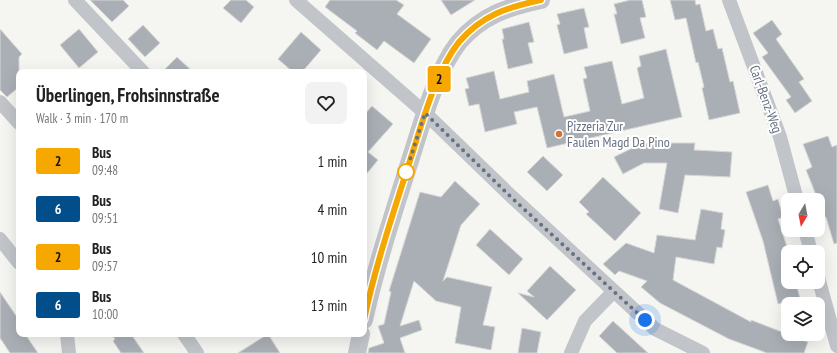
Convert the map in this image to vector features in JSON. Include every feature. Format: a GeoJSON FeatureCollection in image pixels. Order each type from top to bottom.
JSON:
{"type":"FeatureCollection","features":[{"type":"Feature","properties":{"kind":"street"},"geometry":{"type":"LineString","coordinates":[[75,0],[140,69]]}},
{"type":"Feature","properties":{"kind":"street"},"geometry":{"type":"LineString","coordinates":[[296,0],[425,113],[655,329],[703,353]]}},
{"type":"Feature","properties":{"kind":"street"},"geometry":{"type":"LineString","coordinates":[[367,293],[425,113],[445,65],[459,42],[482,21],[506,4],[541,0]]}},
{"type":"Feature","properties":{"kind":"street","name":"Carl-Benz-Weg"},"geometry":{"type":"LineString","coordinates":[[729,0],[780,137],[795,193]]}},
{"type":"Feature","properties":{"kind":"street"},"geometry":{"type":"LineString","coordinates":[[0,102],[16,120]]}},
{"type":"Feature","properties":{"kind":"street"},"geometry":{"type":"LineString","coordinates":[[0,239],[16,259]]}},
{"type":"Feature","properties":{"kind":"street"},"geometry":{"type":"LineString","coordinates":[[821,289],[837,346]]}},
{"type":"Feature","properties":{"kind":"street"},"geometry":{"type":"LineString","coordinates":[[571,353],[585,321],[614,292]]}},
{"type":"Feature","properties":{"kind":"street"},"geometry":{"type":"LineString","coordinates":[[67,337],[69,353]]}},
{"type":"Feature","properties":{"kind":"street"},"geometry":{"type":"LineString","coordinates":[[186,337],[197,353]]}},
{"type":"Feature","properties":{"kind":"street"},"geometry":{"type":"LineString","coordinates":[[357,353],[360,337]]}},
{"type":"Feature","properties":{"kind":"building"},"geometry":{"type":"Polygon","coordinates":[[[90,0],[123,0],[129,6],[112,22],[90,0]]]}},
{"type":"Feature","properties":{"kind":"building"},"geometry":{"type":"Polygon","coordinates":[[[231,0],[246,0],[254,7],[241,23],[223,8],[231,0]]]}},
{"type":"Feature","properties":{"kind":"building"},"geometry":{"type":"Polygon","coordinates":[[[330,0],[396,0],[404,5],[397,14],[431,39],[414,63],[384,41],[377,50],[355,33],[357,31],[325,7],[330,0]]]}},
{"type":"Feature","properties":{"kind":"building"},"geometry":{"type":"Polygon","coordinates":[[[441,0],[475,0],[451,15],[441,0]]]}},
{"type":"Feature","properties":{"kind":"building"},"geometry":{"type":"Polygon","coordinates":[[[630,0],[642,0],[646,17],[640,18],[645,38],[621,44],[614,14],[617,14],[614,4],[630,0]]]}},
{"type":"Feature","properties":{"kind":"building"},"geometry":{"type":"Polygon","coordinates":[[[670,0],[695,0],[696,5],[700,4],[706,31],[713,29],[718,49],[722,48],[730,82],[733,81],[740,113],[709,120],[702,88],[704,87],[698,62],[696,63],[686,18],[675,20],[670,0]]]}},
{"type":"Feature","properties":{"kind":"building"},"geometry":{"type":"Polygon","coordinates":[[[584,8],[589,27],[584,28],[588,48],[564,54],[557,25],[560,24],[557,14],[584,8]]]}},
{"type":"Feature","properties":{"kind":"building"},"geometry":{"type":"Polygon","coordinates":[[[772,20],[782,34],[776,39],[804,79],[799,82],[812,101],[795,113],[786,100],[791,97],[762,57],[768,53],[753,33],[772,20]]]}},
{"type":"Feature","properties":{"kind":"building"},"geometry":{"type":"Polygon","coordinates":[[[529,22],[534,42],[528,43],[533,63],[508,69],[502,39],[504,39],[502,29],[529,22]]]}},
{"type":"Feature","properties":{"kind":"building"},"geometry":{"type":"Polygon","coordinates":[[[143,25],[160,43],[145,57],[128,39],[143,25]]]}},
{"type":"Feature","properties":{"kind":"building"},"geometry":{"type":"Polygon","coordinates":[[[0,29],[22,54],[19,57],[19,69],[16,69],[16,90],[7,97],[0,90],[0,29]]]}},
{"type":"Feature","properties":{"kind":"building"},"geometry":{"type":"Polygon","coordinates":[[[79,29],[98,52],[79,68],[60,45],[79,29]]]}},
{"type":"Feature","properties":{"kind":"building"},"geometry":{"type":"Polygon","coordinates":[[[301,32],[321,50],[305,69],[290,69],[278,59],[301,32]]]}},
{"type":"Feature","properties":{"kind":"building"},"geometry":{"type":"Polygon","coordinates":[[[666,49],[682,117],[547,148],[537,107],[514,112],[517,124],[485,132],[479,104],[469,106],[465,89],[469,88],[466,78],[494,71],[500,99],[529,92],[527,81],[554,74],[564,117],[590,111],[583,79],[587,78],[584,67],[612,61],[622,104],[644,98],[637,68],[641,66],[639,56],[666,49]]]}},
{"type":"Feature","properties":{"kind":"building"},"geometry":{"type":"Polygon","coordinates":[[[177,57],[190,69],[165,69],[177,57]]]}},
{"type":"Feature","properties":{"kind":"building"},"geometry":{"type":"Polygon","coordinates":[[[372,106],[393,124],[368,152],[378,160],[367,173],[367,112],[372,106]]]}},
{"type":"Feature","properties":{"kind":"building"},"geometry":{"type":"Polygon","coordinates":[[[828,136],[832,147],[837,145],[837,243],[834,244],[825,217],[825,193],[815,193],[806,170],[812,167],[803,144],[828,136]]]}},
{"type":"Feature","properties":{"kind":"building"},"geometry":{"type":"Polygon","coordinates":[[[643,143],[695,143],[694,150],[732,152],[730,177],[685,175],[678,213],[659,209],[667,163],[644,163],[623,174],[614,157],[643,143]]]}},
{"type":"Feature","properties":{"kind":"building"},"geometry":{"type":"Polygon","coordinates":[[[543,156],[563,175],[547,191],[527,172],[543,156]]]}},
{"type":"Feature","properties":{"kind":"building"},"geometry":{"type":"Polygon","coordinates":[[[603,177],[641,213],[615,241],[586,214],[589,212],[579,202],[603,177]]]}},
{"type":"Feature","properties":{"kind":"building"},"geometry":{"type":"Polygon","coordinates":[[[455,181],[480,204],[461,225],[443,281],[447,277],[492,287],[483,325],[495,327],[491,350],[455,343],[461,307],[436,301],[414,281],[400,326],[419,320],[422,330],[400,338],[405,353],[368,353],[369,348],[384,343],[378,326],[384,324],[391,292],[389,291],[420,192],[441,197],[455,181]]]}},
{"type":"Feature","properties":{"kind":"building"},"geometry":{"type":"Polygon","coordinates":[[[768,185],[773,201],[778,199],[781,210],[781,218],[778,219],[781,228],[781,237],[784,237],[786,245],[781,245],[781,289],[798,289],[800,297],[781,297],[781,303],[778,304],[763,241],[746,192],[768,185]]]}},
{"type":"Feature","properties":{"kind":"building"},"geometry":{"type":"Polygon","coordinates":[[[701,209],[723,213],[721,229],[725,230],[722,248],[717,247],[714,264],[676,257],[673,280],[751,322],[751,320],[781,332],[781,341],[808,342],[804,353],[767,353],[729,339],[660,303],[641,287],[647,281],[619,271],[615,275],[603,264],[626,243],[654,253],[657,235],[695,240],[701,209]]]}},
{"type":"Feature","properties":{"kind":"building"},"geometry":{"type":"Polygon","coordinates":[[[490,229],[523,259],[509,275],[476,245],[490,229]]]}},
{"type":"Feature","properties":{"kind":"building"},"geometry":{"type":"Polygon","coordinates":[[[550,266],[576,290],[547,320],[518,293],[534,297],[527,291],[550,266]]]}},
{"type":"Feature","properties":{"kind":"building"},"geometry":{"type":"Polygon","coordinates":[[[0,292],[16,316],[16,337],[27,337],[38,353],[10,353],[0,338],[0,292]]]}},
{"type":"Feature","properties":{"kind":"building"},"geometry":{"type":"Polygon","coordinates":[[[613,321],[648,353],[617,353],[599,336],[613,321]]]}},
{"type":"Feature","properties":{"kind":"building"},"geometry":{"type":"Polygon","coordinates":[[[522,328],[541,332],[537,353],[518,353],[522,328]]]}},
{"type":"Feature","properties":{"kind":"building"},"geometry":{"type":"Polygon","coordinates":[[[113,337],[133,337],[144,353],[121,353],[113,341],[115,339],[113,337]]]}},
{"type":"Feature","properties":{"kind":"building"},"geometry":{"type":"Polygon","coordinates":[[[263,337],[270,337],[280,353],[238,353],[263,337]]]}},
{"type":"Feature","properties":{"kind":"bus line","name":"2"},"geometry":{"type":"LineString","coordinates":[[367,307],[425,113],[451,54],[459,42],[482,21],[506,8],[541,0]]}},
{"type":"Feature","properties":{"kind":"place","name":"Pizzeria Zur Faulen Magd Da Pino"},"geometry":{"type":"Point","coordinates":[559,134]}},
{"type":"Feature","properties":{"kind":"route"},"geometry":{"type":"LineString","coordinates":[[406,172],[425,113],[512,198],[537,219],[645,320]]}}]}
